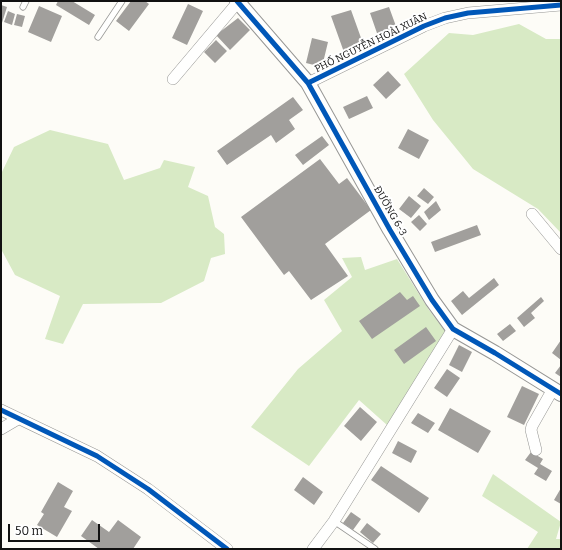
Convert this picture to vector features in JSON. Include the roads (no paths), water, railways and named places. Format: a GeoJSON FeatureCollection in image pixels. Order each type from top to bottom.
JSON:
{"type":"FeatureCollection","features":[{"type":"Feature","properties":{"kind":"street"},"geometry":{"type":"LineString","coordinates":[[173,79],[238,1]]}},
{"type":"Feature","properties":{"kind":"street","name":"ĐƯỜNG 6-3"},"geometry":{"type":"LineString","coordinates":[[238,1],[308,83],[390,230],[432,300],[453,329],[495,353],[557,392]]}},
{"type":"Feature","properties":{"kind":"street","name":"PHỐ NGUYỄN HOÀI XUÂN"},"geometry":{"type":"LineString","coordinates":[[308,83],[424,26],[445,18],[516,5],[561,5]]}},
{"type":"Feature","properties":{"kind":"street"},"geometry":{"type":"LineString","coordinates":[[532,214],[561,249]]}},
{"type":"Feature","properties":{"kind":"street"},"geometry":{"type":"LineString","coordinates":[[313,549],[334,521],[453,329]]}},
{"type":"Feature","properties":{"kind":"street"},"geometry":{"type":"LineString","coordinates":[[536,450],[531,430],[532,426],[557,392]]}},
{"type":"Feature","properties":{"kind":"street"},"geometry":{"type":"LineString","coordinates":[[1,410],[97,456],[148,489],[227,549]]}},
{"type":"Feature","properties":{"kind":"street"},"geometry":{"type":"LineString","coordinates":[[1,429],[18,419]]}},
{"type":"Feature","properties":{"kind":"street"},"geometry":{"type":"LineString","coordinates":[[324,549],[325,533]]}},
{"type":"Feature","properties":{"kind":"lane"},"geometry":{"type":"LineString","coordinates":[[23,7],[26,1]]}},
{"type":"Feature","properties":{"kind":"lane"},"geometry":{"type":"LineString","coordinates":[[98,37],[122,1]]}},
{"type":"Feature","properties":{"kind":"lane"},"geometry":{"type":"LineString","coordinates":[[334,521],[375,549]]}}]}
